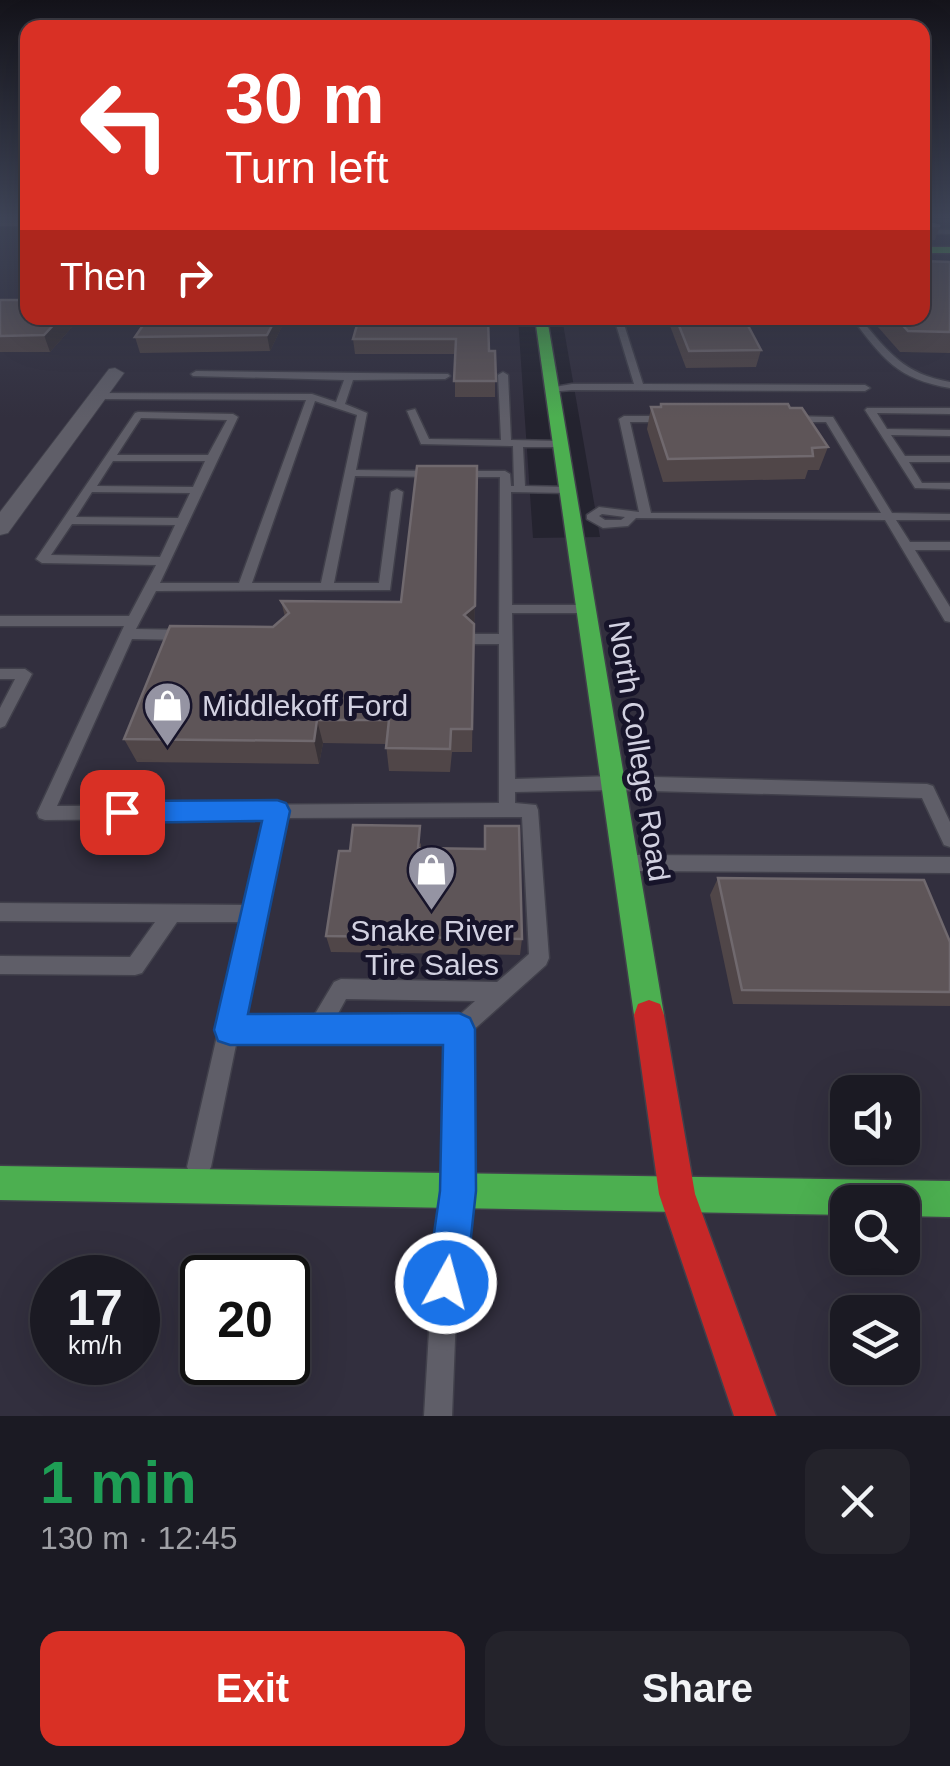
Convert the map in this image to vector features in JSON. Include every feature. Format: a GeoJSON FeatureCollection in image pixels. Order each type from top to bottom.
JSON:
{"type":"FeatureCollection","features":[{"type":"Feature","properties":{"kind":"main road","name":"North College Road"},"geometry":{"type":"LineString","coordinates":[[542,325],[568,490],[582,517],[586,609],[677,1194],[755,1416]]}},
{"type":"Feature","properties":{"kind":"main road"},"geometry":{"type":"LineString","coordinates":[[0,1183],[950,1200]]}},
{"type":"Feature","properties":{"kind":"street"},"geometry":{"type":"LineString","coordinates":[[0,528],[115,373]]}},
{"type":"Feature","properties":{"kind":"lane"},"geometry":{"type":"LineString","coordinates":[[620,325],[638,388]]}},
{"type":"Feature","properties":{"kind":"lane"},"geometry":{"type":"LineString","coordinates":[[862,325],[898,370],[924,382],[950,385]]}},
{"type":"Feature","properties":{"kind":"lane"},"geometry":{"type":"LineString","coordinates":[[196,374],[444,376]]}},
{"type":"Feature","properties":{"kind":"lane"},"geometry":{"type":"LineString","coordinates":[[503,375],[513,490],[506,609],[507,811]]}},
{"type":"Feature","properties":{"kind":"lane"},"geometry":{"type":"LineString","coordinates":[[340,406],[349,377]]}},
{"type":"Feature","properties":{"kind":"lane"},"geometry":{"type":"LineString","coordinates":[[552,390],[865,388]]}},
{"type":"Feature","properties":{"kind":"lane"},"geometry":{"type":"LineString","coordinates":[[98,396],[312,396],[362,412],[327,587]]}},
{"type":"Feature","properties":{"kind":"lane"},"geometry":{"type":"LineString","coordinates":[[244,587],[312,396]]}},
{"type":"Feature","properties":{"kind":"lane"},"geometry":{"type":"LineString","coordinates":[[950,411],[870,410],[918,486],[950,486]]}},
{"type":"Feature","properties":{"kind":"lane"},"geometry":{"type":"LineString","coordinates":[[412,411],[424,442],[560,444]]}},
{"type":"Feature","properties":{"kind":"lane"},"geometry":{"type":"LineString","coordinates":[[164,561],[42,559],[138,415],[232,417],[152,587],[130,628],[45,813],[530,810],[538,958],[459,1029],[230,1030]]}},
{"type":"Feature","properties":{"kind":"lane"},"geometry":{"type":"LineString","coordinates":[[646,516],[624,419],[680,419]]}},
{"type":"Feature","properties":{"kind":"lane"},"geometry":{"type":"LineString","coordinates":[[773,419],[828,419],[950,618]]}},
{"type":"Feature","properties":{"kind":"lane"},"geometry":{"type":"LineString","coordinates":[[884,432],[950,433]]}},
{"type":"Feature","properties":{"kind":"lane"},"geometry":{"type":"LineString","coordinates":[[110,458],[212,458]]}},
{"type":"Feature","properties":{"kind":"lane"},"geometry":{"type":"LineString","coordinates":[[902,459],[950,459]]}},
{"type":"Feature","properties":{"kind":"lane"},"geometry":{"type":"LineString","coordinates":[[350,473],[505,474],[513,490]]}},
{"type":"Feature","properties":{"kind":"lane"},"geometry":{"type":"LineString","coordinates":[[90,488],[198,490]]}},
{"type":"Feature","properties":{"kind":"lane"},"geometry":{"type":"LineString","coordinates":[[513,490],[568,490]]}},
{"type":"Feature","properties":{"kind":"lane"},"geometry":{"type":"LineString","coordinates":[[152,587],[386,587],[398,492]]}},
{"type":"Feature","properties":{"kind":"lane"},"geometry":{"type":"LineString","coordinates":[[582,517],[598,510],[620,510],[632,516],[950,517]]}},
{"type":"Feature","properties":{"kind":"lane"},"geometry":{"type":"LineString","coordinates":[[69,520],[182,522]]}},
{"type":"Feature","properties":{"kind":"lane"},"geometry":{"type":"LineString","coordinates":[[908,546],[950,546]]}},
{"type":"Feature","properties":{"kind":"lane"},"geometry":{"type":"LineString","coordinates":[[506,609],[586,609]]}},
{"type":"Feature","properties":{"kind":"lane"},"geometry":{"type":"LineString","coordinates":[[0,621],[206,635]]}},
{"type":"Feature","properties":{"kind":"lane"},"geometry":{"type":"LineString","coordinates":[[474,638],[506,639]]}},
{"type":"Feature","properties":{"kind":"lane"},"geometry":{"type":"LineString","coordinates":[[0,674],[26,674],[0,722]]}},
{"type":"Feature","properties":{"kind":"lane"},"geometry":{"type":"LineString","coordinates":[[507,786],[614,784],[926,790],[950,840]]}},
{"type":"Feature","properties":{"kind":"lane"},"geometry":{"type":"LineString","coordinates":[[194,1186],[277,811]]}},
{"type":"Feature","properties":{"kind":"lane"},"geometry":{"type":"LineString","coordinates":[[626,863],[950,865]]}},
{"type":"Feature","properties":{"kind":"lane"},"geometry":{"type":"LineString","coordinates":[[0,912],[255,914]]}},
{"type":"Feature","properties":{"kind":"lane"},"geometry":{"type":"LineString","coordinates":[[0,965],[135,966],[172,914]]}},
{"type":"Feature","properties":{"kind":"lane"},"geometry":{"type":"LineString","coordinates":[[317,1030],[341,989],[500,992]]}},
{"type":"Feature","properties":{"kind":"lane"},"geometry":{"type":"LineString","coordinates":[[438,1416],[442,1314],[458,1191],[459,1029]]}},
{"type":"Feature","properties":{"kind":"shaded area"},"geometry":{"type":"Polygon","coordinates":[[[0,285],[20,285],[20,325],[518,325],[533,538],[600,537],[563,325],[930,325],[930,285],[950,285],[950,1416],[0,1416],[0,285]]]}},
{"type":"Feature","properties":{"kind":"building"},"geometry":{"type":"Polygon","coordinates":[[[930,285],[950,285],[950,332],[908,331],[902,325],[930,325],[930,285]]]}},
{"type":"Feature","properties":{"kind":"building"},"geometry":{"type":"Polygon","coordinates":[[[0,300],[20,300],[20,325],[53,325],[44,335],[0,336],[0,300]]]}},
{"type":"Feature","properties":{"kind":"building"},"geometry":{"type":"Polygon","coordinates":[[[143,325],[272,325],[267,335],[135,337],[143,325]]]}},
{"type":"Feature","properties":{"kind":"building"},"geometry":{"type":"Polygon","coordinates":[[[357,325],[488,325],[489,351],[495,351],[496,381],[454,381],[456,339],[353,339],[357,325]]]}},
{"type":"Feature","properties":{"kind":"building"},"geometry":{"type":"Polygon","coordinates":[[[679,325],[748,325],[761,350],[689,351],[679,325]]]}},
{"type":"Feature","properties":{"kind":"building"},"geometry":{"type":"Polygon","coordinates":[[[788,404],[790,408],[802,408],[828,447],[812,448],[813,456],[668,459],[651,407],[788,404]]]}},
{"type":"Feature","properties":{"kind":"building"},"geometry":{"type":"Polygon","coordinates":[[[417,466],[477,466],[475,606],[464,615],[474,624],[472,729],[451,729],[450,749],[386,748],[389,720],[317,720],[314,741],[124,739],[170,626],[273,627],[289,613],[281,601],[401,602],[417,466]]]}},
{"type":"Feature","properties":{"kind":"building"},"geometry":{"type":"Polygon","coordinates":[[[353,825],[420,826],[418,848],[485,849],[485,826],[519,826],[522,939],[326,936],[339,851],[350,851],[353,825]]]}},
{"type":"Feature","properties":{"kind":"building"},"geometry":{"type":"Polygon","coordinates":[[[718,878],[924,880],[950,942],[950,992],[742,990],[718,878]]]}},
{"type":"Feature","properties":{"kind":"traffic: fast"},"geometry":{"type":"LineString","coordinates":[[542,325],[649,1015]]}},
{"type":"Feature","properties":{"kind":"traffic: fast"},"geometry":{"type":"LineString","coordinates":[[0,1183],[950,1199]]}},
{"type":"Feature","properties":{"kind":"traffic: jam"},"geometry":{"type":"LineString","coordinates":[[649,1015],[677,1194],[755,1416]]}},
{"type":"Feature","properties":{"kind":"place","name":"Middlekoff Ford"},"geometry":{"type":"Point","coordinates":[167,748]}},
{"type":"Feature","properties":{"kind":"place","name":"Snake River Tire Sales"},"geometry":{"type":"Point","coordinates":[432,912]}},
{"type":"Feature","properties":{"kind":"route"},"geometry":{"type":"LineString","coordinates":[[122,812],[277,811],[230,1030],[459,1029],[458,1191],[446,1283]]}}]}
